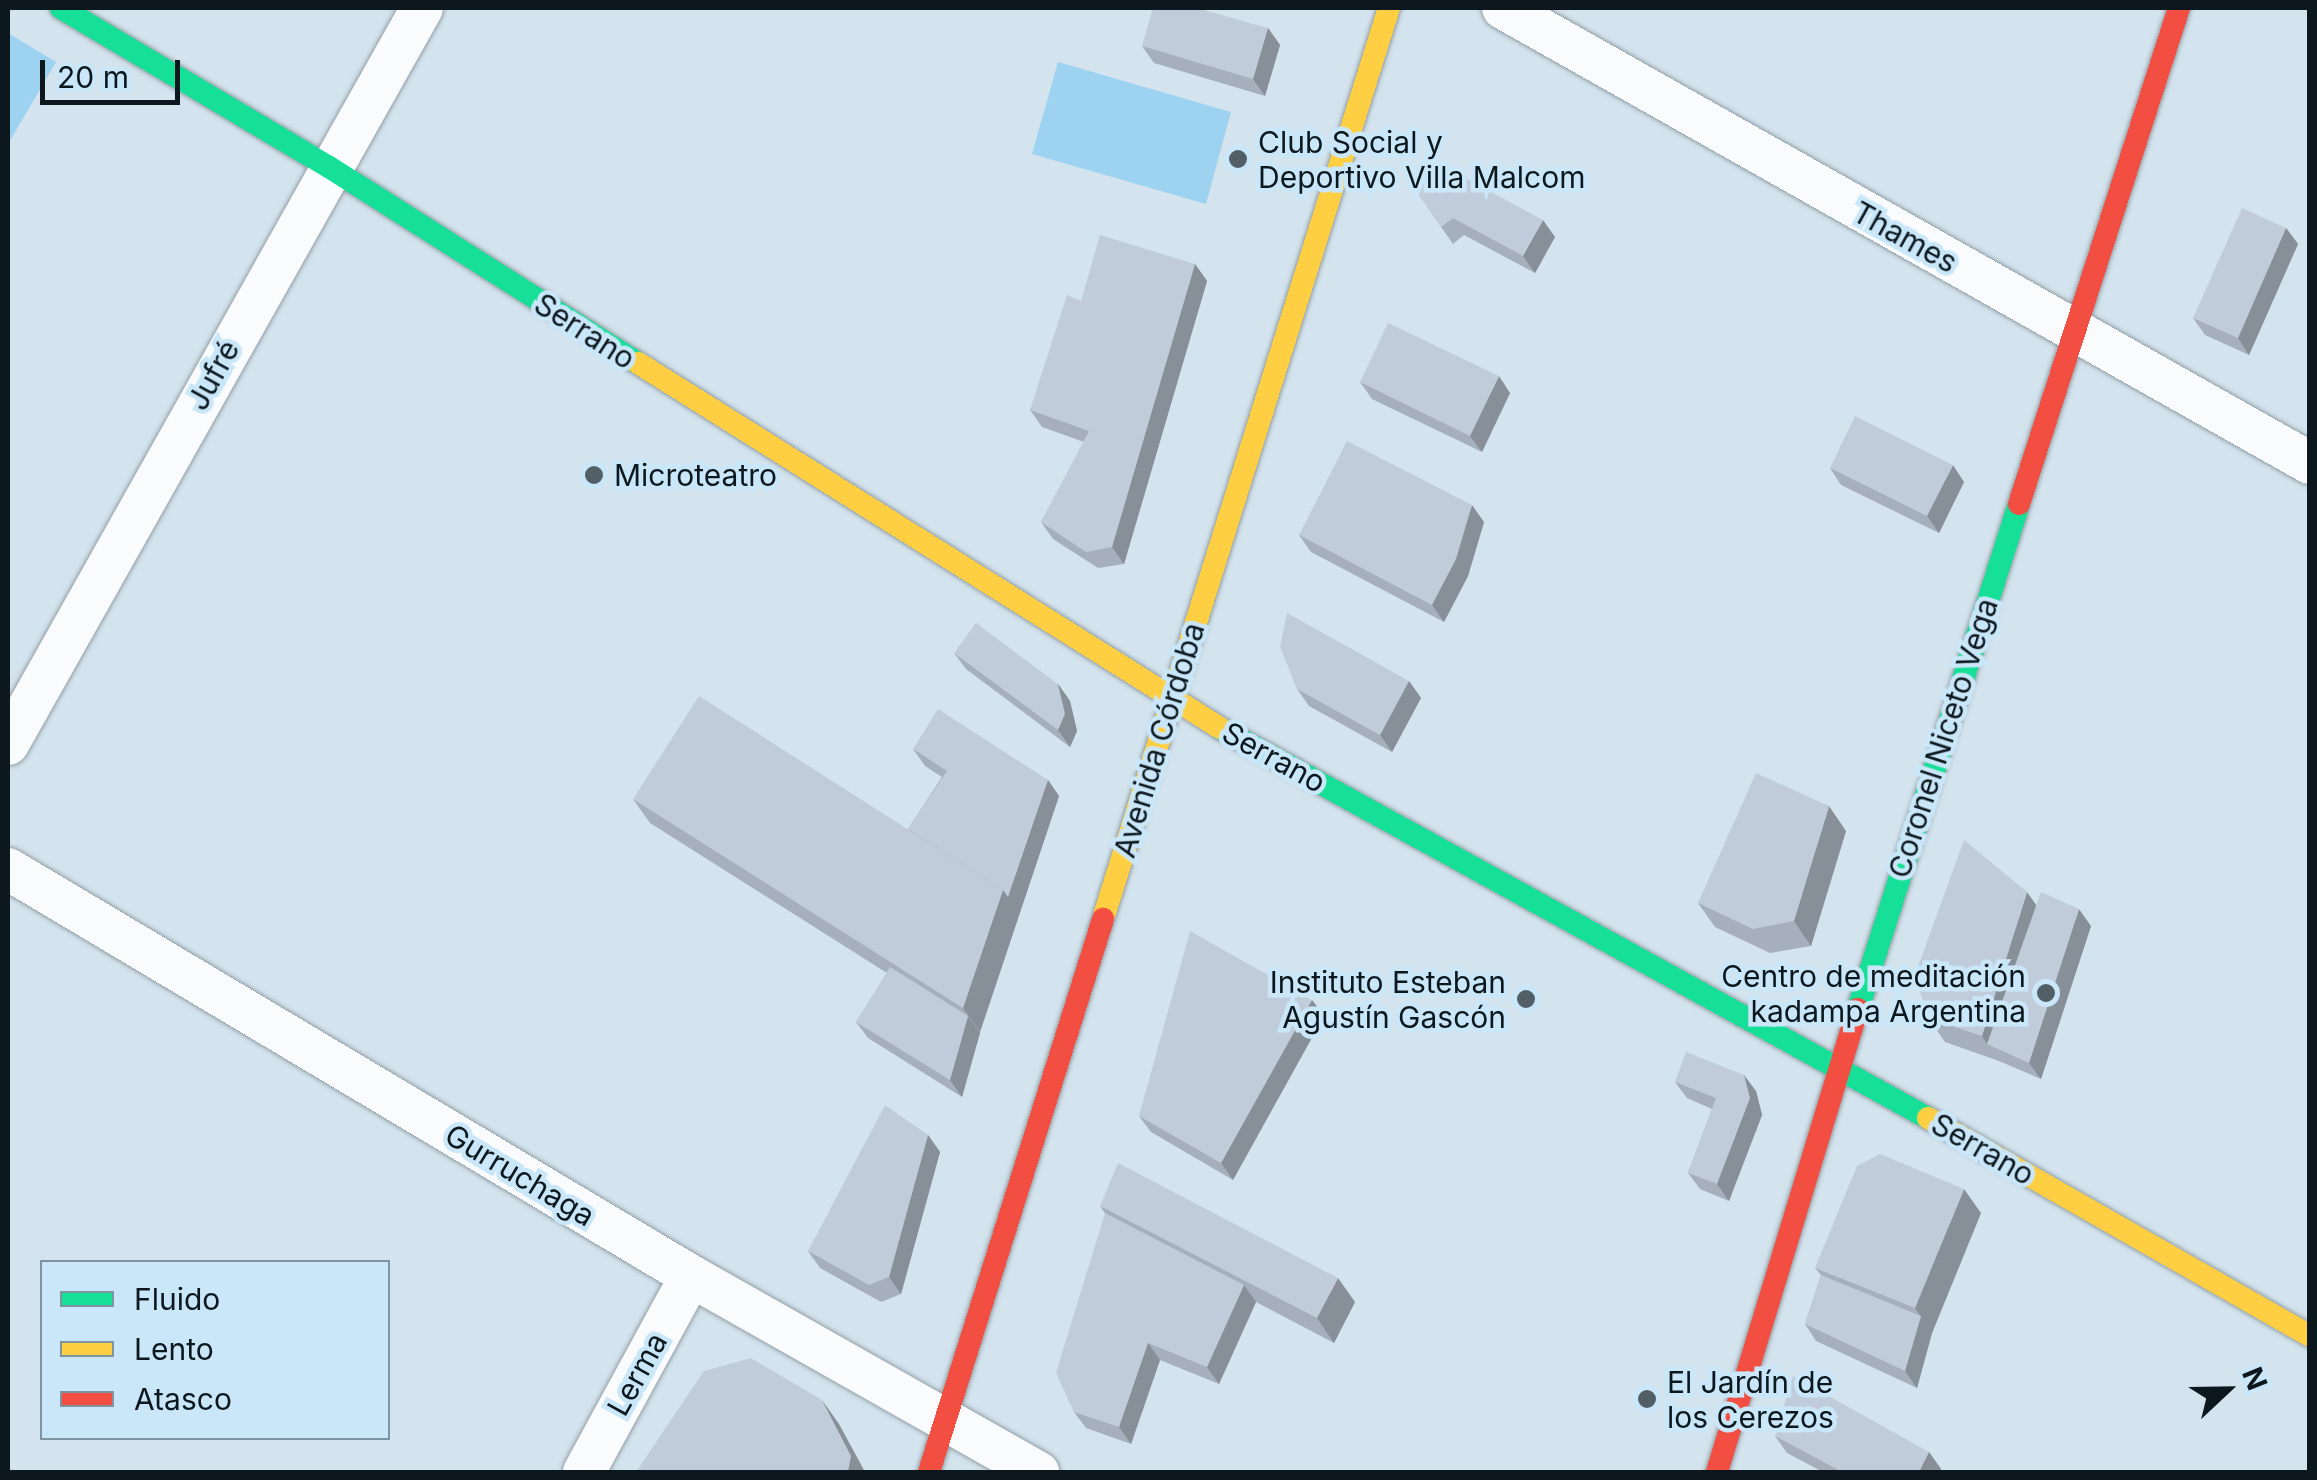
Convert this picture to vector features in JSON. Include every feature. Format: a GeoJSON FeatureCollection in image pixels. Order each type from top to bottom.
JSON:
{"type":"FeatureCollection","features":[{"type":"Feature","properties":{"kind":"street","name":"Serrano"},"geometry":{"type":"LineString","coordinates":[[61,8],[329,168],[1171,701],[1840,1068],[2310,1336]]}},
{"type":"Feature","properties":{"kind":"street","name":"Jufré"},"geometry":{"type":"LineString","coordinates":[[8,744],[422,8]]}},
{"type":"Feature","properties":{"kind":"street","name":"Avenida Córdoba"},"geometry":{"type":"LineString","coordinates":[[929,1472],[1389,8]]}},
{"type":"Feature","properties":{"kind":"street","name":"Thames"},"geometry":{"type":"LineString","coordinates":[[1503,8],[2310,463]]}},
{"type":"Feature","properties":{"kind":"street","name":"Coronel Niceto Vega"},"geometry":{"type":"LineString","coordinates":[[1717,1472],[1840,1068],[2180,8]]}},
{"type":"Feature","properties":{"kind":"street","name":"Gurruchaga"},"geometry":{"type":"LineString","coordinates":[[8,869],[691,1276],[1038,1472]]}},
{"type":"Feature","properties":{"kind":"street","name":"Lerma"},"geometry":{"type":"LineString","coordinates":[[584,1472],[691,1276]]}},
{"type":"Feature","properties":{"kind":"shaded area"},"geometry":{"type":"Polygon","coordinates":[[[8,33],[56,62],[8,144],[8,33]]]}},
{"type":"Feature","properties":{"kind":"shaded area"},"geometry":{"type":"Polygon","coordinates":[[[1058,62],[1231,112],[1206,204],[1032,154],[1058,62]]]}},
{"type":"Feature","properties":{"kind":"building"},"geometry":{"type":"Polygon","coordinates":[[[1153,8],[1197,8],[1268,28],[1253,79],[1142,46],[1153,8]]]}},
{"type":"Feature","properties":{"kind":"building"},"geometry":{"type":"Polygon","coordinates":[[[1426,157],[1543,220],[1523,256],[1453,218],[1441,227],[1419,195],[1426,157]]]}},
{"type":"Feature","properties":{"kind":"building"},"geometry":{"type":"Polygon","coordinates":[[[2242,208],[2286,228],[2238,338],[2193,318],[2242,208]]]}},
{"type":"Feature","properties":{"kind":"building"},"geometry":{"type":"Polygon","coordinates":[[[1100,235],[1195,264],[1112,547],[1086,552],[1041,522],[1089,431],[1030,410],[1067,295],[1081,301],[1100,235]]]}},
{"type":"Feature","properties":{"kind":"building"},"geometry":{"type":"Polygon","coordinates":[[[1388,323],[1499,376],[1470,436],[1360,382],[1388,323]]]}},
{"type":"Feature","properties":{"kind":"building"},"geometry":{"type":"Polygon","coordinates":[[[1855,416],[1953,465],[1927,516],[1830,468],[1855,416]]]}},
{"type":"Feature","properties":{"kind":"building"},"geometry":{"type":"Polygon","coordinates":[[[1347,441],[1472,505],[1456,559],[1432,605],[1299,535],[1347,441]]]}},
{"type":"Feature","properties":{"kind":"building"},"geometry":{"type":"Polygon","coordinates":[[[1287,613],[1409,681],[1380,735],[1297,689],[1280,647],[1287,613]]]}},
{"type":"Feature","properties":{"kind":"building"},"geometry":{"type":"Polygon","coordinates":[[[976,623],[1058,684],[1065,714],[1058,730],[954,653],[976,623]]]}},
{"type":"Feature","properties":{"kind":"building"},"geometry":{"type":"Polygon","coordinates":[[[699,696],[1003,890],[963,1008],[633,799],[699,696]]]}},
{"type":"Feature","properties":{"kind":"building"},"geometry":{"type":"Polygon","coordinates":[[[938,709],[1048,780],[1008,897],[908,829],[947,771],[913,749],[938,709]]]}},
{"type":"Feature","properties":{"kind":"building"},"geometry":{"type":"Polygon","coordinates":[[[1756,773],[1829,806],[1794,921],[1753,929],[1698,903],[1756,773]]]}},
{"type":"Feature","properties":{"kind":"building"},"geometry":{"type":"Polygon","coordinates":[[[1964,840],[2027,892],[1982,1036],[1928,1018],[1915,975],[1964,840]]]}},
{"type":"Feature","properties":{"kind":"building"},"geometry":{"type":"Polygon","coordinates":[[[2041,892],[2079,909],[2029,1063],[1987,1044],[2041,892]]]}},
{"type":"Feature","properties":{"kind":"building"},"geometry":{"type":"Polygon","coordinates":[[[1190,931],[1312,1000],[1221,1163],[1139,1116],[1190,931]]]}},
{"type":"Feature","properties":{"kind":"building"},"geometry":{"type":"Polygon","coordinates":[[[890,967],[968,1016],[950,1080],[856,1022],[890,967]]]}},
{"type":"Feature","properties":{"kind":"building"},"geometry":{"type":"Polygon","coordinates":[[[1686,1052],[1744,1075],[1750,1098],[1717,1184],[1688,1173],[1716,1098],[1675,1082],[1686,1052]]]}},
{"type":"Feature","properties":{"kind":"building"},"geometry":{"type":"Polygon","coordinates":[[[885,1105],[928,1135],[889,1277],[869,1285],[808,1251],[885,1105]]]}},
{"type":"Feature","properties":{"kind":"building"},"geometry":{"type":"Polygon","coordinates":[[[1880,1154],[1964,1189],[1915,1308],[1815,1268],[1857,1166],[1880,1154]]]}},
{"type":"Feature","properties":{"kind":"building"},"geometry":{"type":"Polygon","coordinates":[[[1118,1163],[1338,1278],[1317,1318],[1100,1206],[1118,1163]]]}},
{"type":"Feature","properties":{"kind":"building"},"geometry":{"type":"Polygon","coordinates":[[[1105,1213],[1244,1285],[1207,1367],[1148,1343],[1119,1427],[1074,1412],[1056,1373],[1105,1213]]]}},
{"type":"Feature","properties":{"kind":"building"},"geometry":{"type":"Polygon","coordinates":[[[1821,1275],[1921,1316],[1905,1371],[1805,1324],[1821,1275]]]}},
{"type":"Feature","properties":{"kind":"building"},"geometry":{"type":"Polygon","coordinates":[[[751,1358],[822,1400],[851,1456],[848,1472],[636,1472],[704,1371],[751,1358]]]}},
{"type":"Feature","properties":{"kind":"building"},"geometry":{"type":"Polygon","coordinates":[[[1793,1376],[1929,1452],[1919,1472],[1842,1472],[1775,1436],[1793,1376]]]}},
{"type":"Feature","properties":{"kind":"traffic: fast"},"geometry":{"type":"LineString","coordinates":[[61,8],[329,167],[638,363]]}},
{"type":"Feature","properties":{"kind":"traffic: fast"},"geometry":{"type":"LineString","coordinates":[[1858,1009],[2019,504]]}},
{"type":"Feature","properties":{"kind":"traffic: fast"},"geometry":{"type":"LineString","coordinates":[[1220,728],[1928,1118]]}},
{"type":"Feature","properties":{"kind":"traffic: slow"},"geometry":{"type":"LineString","coordinates":[[1103,919],[1389,8]]}},
{"type":"Feature","properties":{"kind":"traffic: slow"},"geometry":{"type":"LineString","coordinates":[[638,363],[1220,728]]}},
{"type":"Feature","properties":{"kind":"traffic: slow"},"geometry":{"type":"LineString","coordinates":[[1928,1118],[2310,1336]]}},
{"type":"Feature","properties":{"kind":"traffic: jam"},"geometry":{"type":"LineString","coordinates":[[2019,504],[2179,8]]}},
{"type":"Feature","properties":{"kind":"traffic: jam"},"geometry":{"type":"LineString","coordinates":[[929,1472],[1103,919]]}},
{"type":"Feature","properties":{"kind":"traffic: jam"},"geometry":{"type":"LineString","coordinates":[[1717,1472],[1858,1009]]}},
{"type":"Feature","properties":{"kind":"place","name":"Club Social y Deportivo Villa Malcom"},"geometry":{"type":"Point","coordinates":[1238,159]}},
{"type":"Feature","properties":{"kind":"place","name":"Microteatro"},"geometry":{"type":"Point","coordinates":[594,475]}},
{"type":"Feature","properties":{"kind":"place","name":"Centro de meditación kadampa Argentina"},"geometry":{"type":"Point","coordinates":[2046,993]}},
{"type":"Feature","properties":{"kind":"place","name":"Instituto Esteban Agustín Gascón"},"geometry":{"type":"Point","coordinates":[1526,999]}},
{"type":"Feature","properties":{"kind":"place","name":"El Jardín de los Cerezos"},"geometry":{"type":"Point","coordinates":[1647,1399]}}]}
